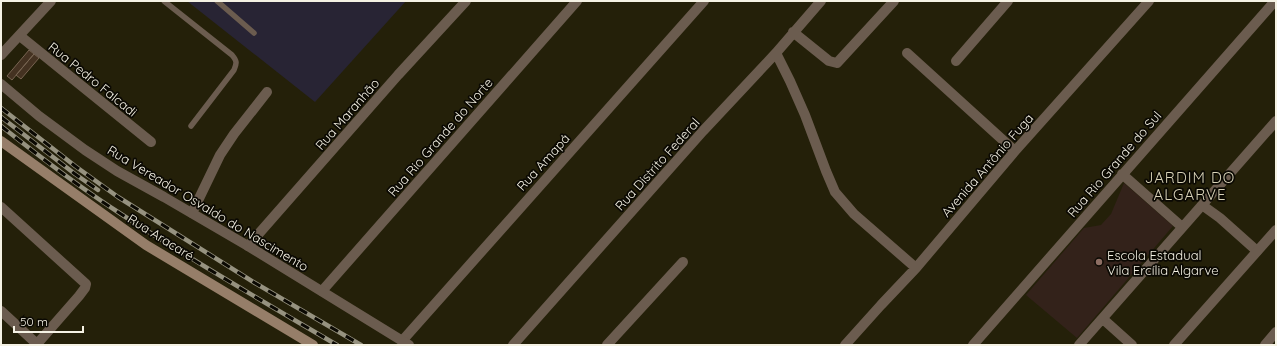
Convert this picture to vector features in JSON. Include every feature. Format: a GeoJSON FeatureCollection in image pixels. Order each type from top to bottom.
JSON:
{"type":"FeatureCollection","features":[{"type":"Feature","properties":{"kind":"main road","name":"Rua Aracaré"},"geometry":{"type":"LineString","coordinates":[[1,140],[146,245],[313,345]]}},
{"type":"Feature","properties":{"kind":"street"},"geometry":{"type":"LineString","coordinates":[[1,55],[51,1]]}},
{"type":"Feature","properties":{"kind":"street","name":"Rua Maranhão"},"geometry":{"type":"LineString","coordinates":[[248,246],[398,75],[466,1]]}},
{"type":"Feature","properties":{"kind":"street","name":"Rua Rio Grande do Norte"},"geometry":{"type":"LineString","coordinates":[[322,291],[577,1]]}},
{"type":"Feature","properties":{"kind":"street","name":"Rua Amapá"},"geometry":{"type":"LineString","coordinates":[[405,343],[704,1]]}},
{"type":"Feature","properties":{"kind":"street","name":"Rua Distrito Federal"},"geometry":{"type":"LineString","coordinates":[[513,345],[821,1]]}},
{"type":"Feature","properties":{"kind":"street"},"geometry":{"type":"LineString","coordinates":[[793,32],[829,61],[837,63],[894,1]]}},
{"type":"Feature","properties":{"kind":"street"},"geometry":{"type":"LineString","coordinates":[[956,61],[1008,1]]}},
{"type":"Feature","properties":{"kind":"street","name":"Avenida Antônio Fuga"},"geometry":{"type":"LineString","coordinates":[[845,345],[916,268],[1015,151],[1150,1]]}},
{"type":"Feature","properties":{"kind":"street","name":"Rua Rio Grande do Sul"},"geometry":{"type":"LineString","coordinates":[[973,345],[1272,4]]}},
{"type":"Feature","properties":{"kind":"street","name":"Rua Pedro Falcadi"},"geometry":{"type":"LineString","coordinates":[[20,36],[151,142]]}},
{"type":"Feature","properties":{"kind":"street"},"geometry":{"type":"LineString","coordinates":[[776,53],[796,95],[835,192],[854,214],[916,268]]}},
{"type":"Feature","properties":{"kind":"street"},"geometry":{"type":"LineString","coordinates":[[907,53],[1015,151]]}},
{"type":"Feature","properties":{"kind":"street","name":"Rua Vereador Osvaldo do Nascimento"},"geometry":{"type":"LineString","coordinates":[[1,84],[39,116],[85,150],[117,171],[248,246],[405,343]]}},
{"type":"Feature","properties":{"kind":"street"},"geometry":{"type":"LineString","coordinates":[[192,213],[220,155],[234,134],[267,92]]}},
{"type":"Feature","properties":{"kind":"street"},"geometry":{"type":"LineString","coordinates":[[1079,345],[1276,121]]}},
{"type":"Feature","properties":{"kind":"street"},"geometry":{"type":"LineString","coordinates":[[1122,174],[1182,227]]}},
{"type":"Feature","properties":{"kind":"street"},"geometry":{"type":"LineString","coordinates":[[1202,205],[1220,218],[1257,251]]}},
{"type":"Feature","properties":{"kind":"street"},"geometry":{"type":"LineString","coordinates":[[1,207],[86,284],[79,296],[38,344],[1,311]]}},
{"type":"Feature","properties":{"kind":"street"},"geometry":{"type":"LineString","coordinates":[[1174,345],[1276,230]]}},
{"type":"Feature","properties":{"kind":"street"},"geometry":{"type":"LineString","coordinates":[[607,345],[683,262]]}},
{"type":"Feature","properties":{"kind":"street"},"geometry":{"type":"LineString","coordinates":[[1103,319],[1132,345]]}},
{"type":"Feature","properties":{"kind":"street"},"geometry":{"type":"LineString","coordinates":[[1265,345],[1276,332]]}},
{"type":"Feature","properties":{"kind":"lane"},"geometry":{"type":"LineString","coordinates":[[164,1],[232,55],[237,65],[190,126]]}},
{"type":"Feature","properties":{"kind":"lane"},"geometry":{"type":"LineString","coordinates":[[217,1],[254,34]]}},
{"type":"Feature","properties":{"kind":"shaded area"},"geometry":{"type":"Polygon","coordinates":[[[187,1],[406,1],[315,102],[187,1]]]}},
{"type":"Feature","properties":{"kind":"shaded area","name":"Escola Estadual Vila Ercília Algarve"},"geometry":{"type":"Polygon","coordinates":[[[1124,183],[1173,226],[1077,338],[1026,295],[1084,228],[1101,225],[1111,214],[1124,183]]]}},
{"type":"Feature","properties":{"kind":"building"},"geometry":{"type":"Polygon","coordinates":[[[29,50],[34,54],[12,80],[7,76],[29,50]]]}},
{"type":"Feature","properties":{"kind":"building"},"geometry":{"type":"Polygon","coordinates":[[[34,54],[39,58],[21,79],[16,75],[34,54]]]}},
{"type":"Feature","properties":{"kind":"railway"},"geometry":{"type":"LineString","coordinates":[[1,108],[75,166],[118,197],[255,283],[361,345]]}},
{"type":"Feature","properties":{"kind":"railway"},"geometry":{"type":"LineString","coordinates":[[1,117],[98,190]]}},
{"type":"Feature","properties":{"kind":"railway"},"geometry":{"type":"LineString","coordinates":[[1,126],[60,172],[147,231],[337,345]]}},
{"type":"Feature","properties":{"kind":"place","name":"Escola Estadual Vila Ercília Algarve"},"geometry":{"type":"Point","coordinates":[1099,262]}},
{"type":"Feature","properties":{"kind":"district","name":"JARDIM DO ALGARVE"},"geometry":{"type":"Point","coordinates":[1190,186]}}]}
